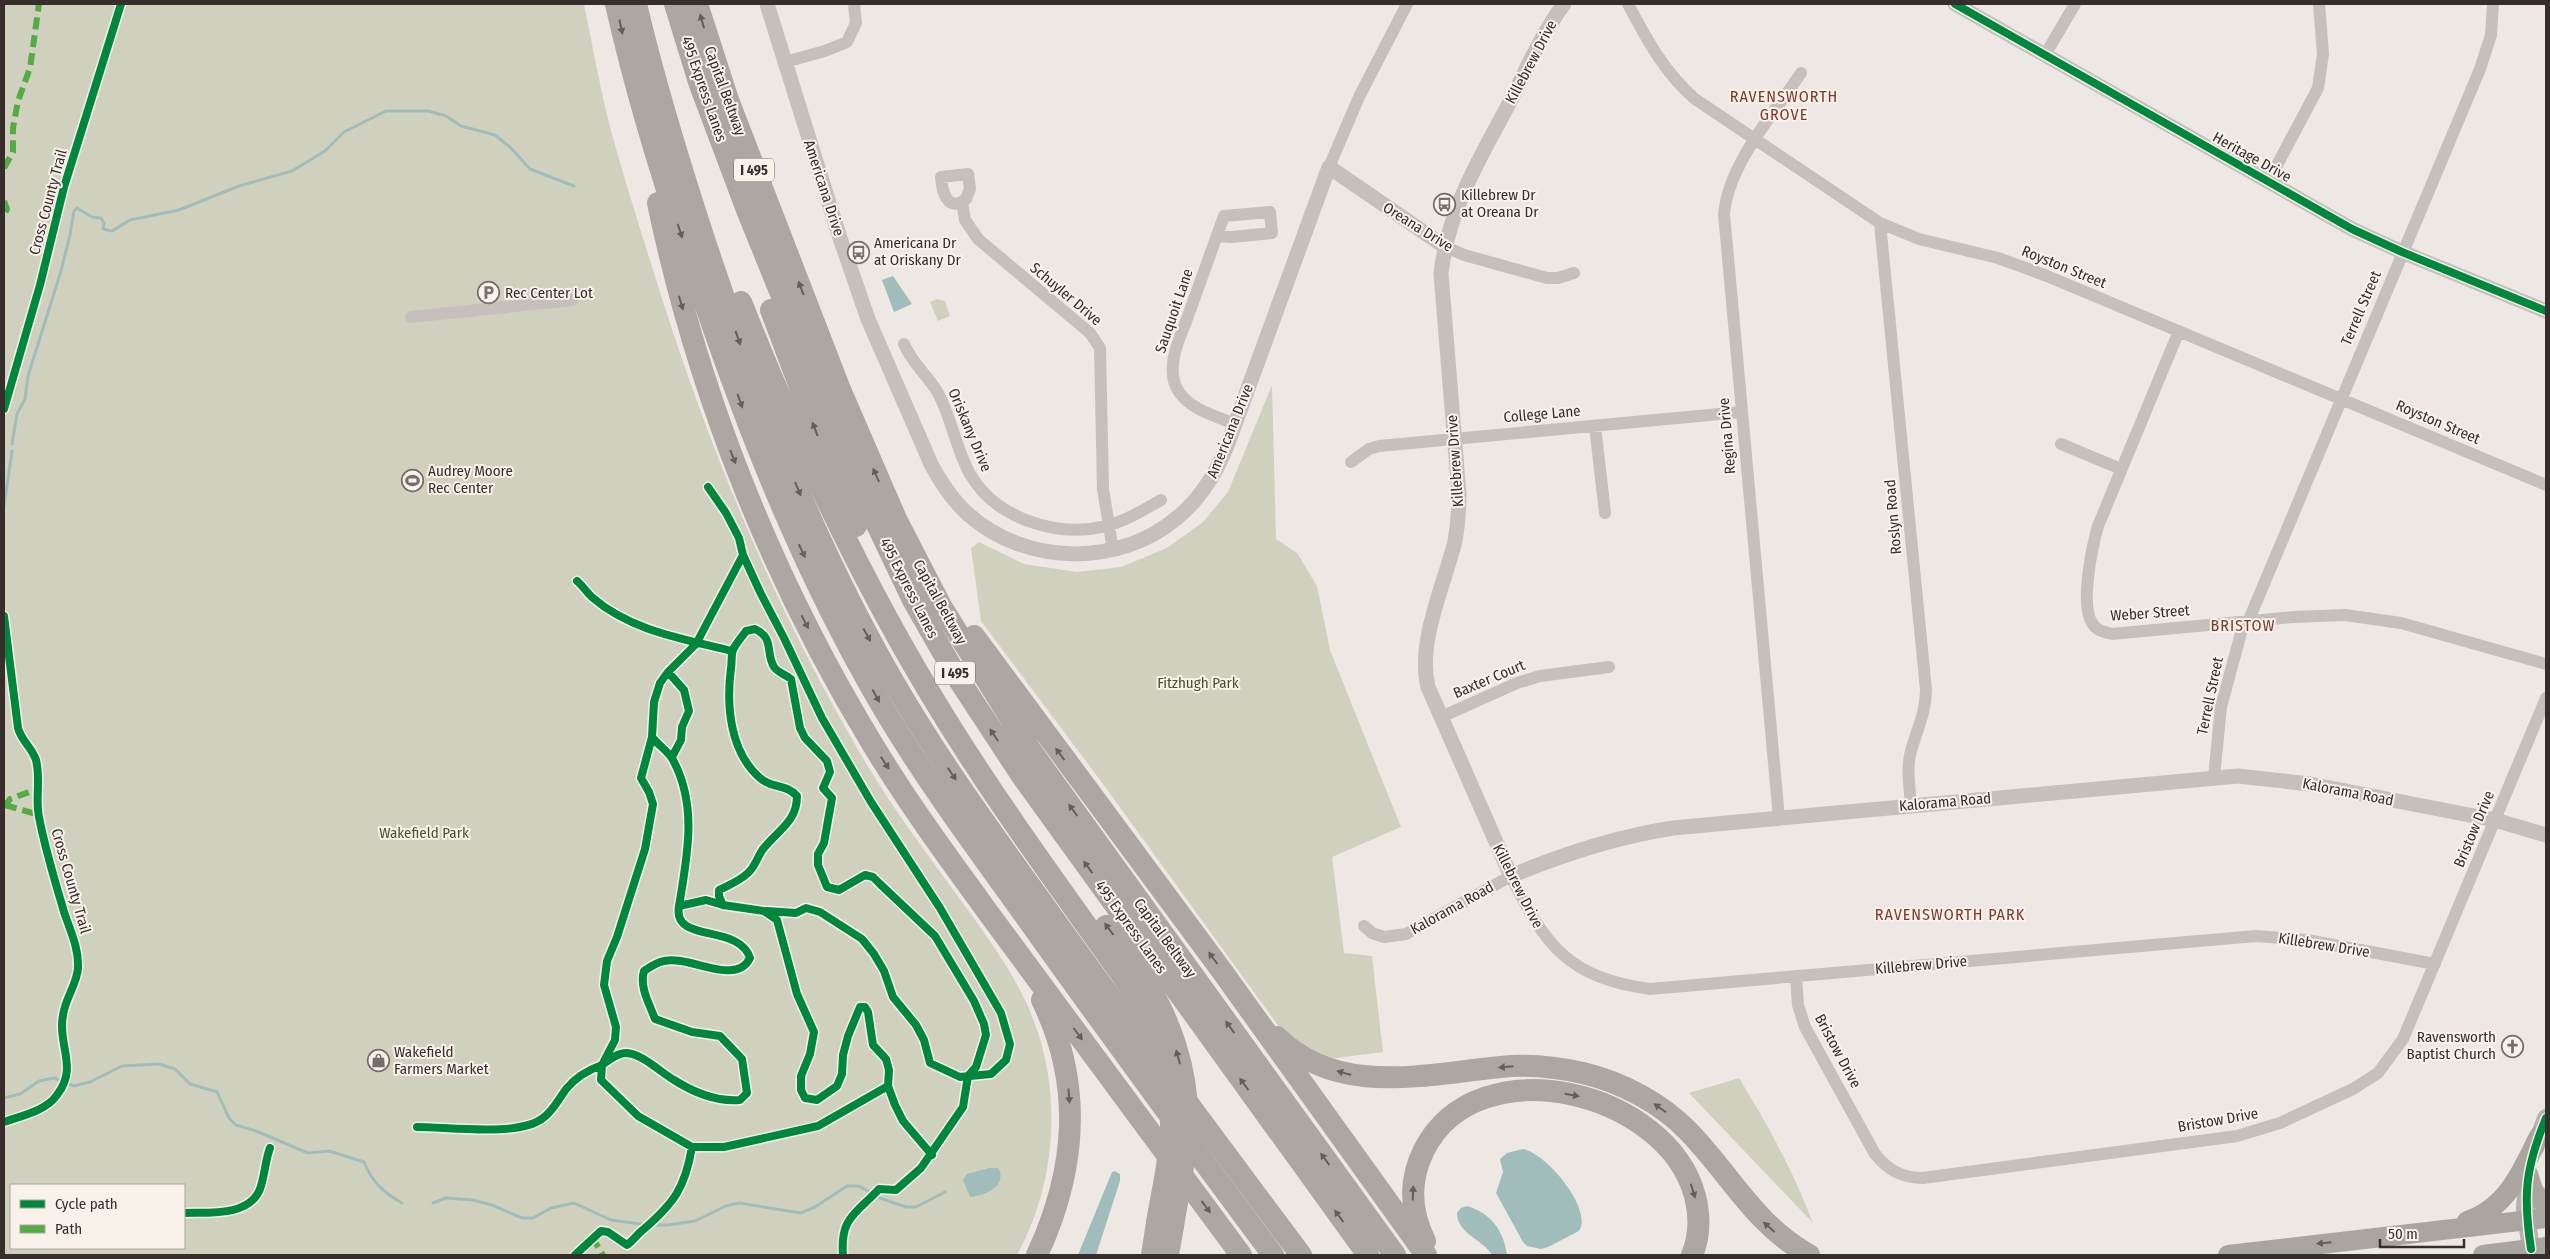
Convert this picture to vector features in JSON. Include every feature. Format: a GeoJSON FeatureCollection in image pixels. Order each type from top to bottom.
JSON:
{"type":"FeatureCollection","features":[{"type":"Feature","properties":{"kind":"highway"},"geometry":{"type":"LineString","coordinates":[[616,4],[683,311],[720,422],[759,524],[800,612],[873,746],[920,817],[1241,1255]]}},
{"type":"Feature","properties":{"kind":"highway"},"geometry":{"type":"LineString","coordinates":[[683,8],[698,91],[723,173],[806,405],[859,532],[923,651],[990,762],[1062,867],[1131,973],[1149,1019],[1161,1055],[1170,1099],[1165,1225],[1168,1255]]}},
{"type":"Feature","properties":{"kind":"highway","name":"Capital Beltway"},"geometry":{"type":"LineString","coordinates":[[683,8],[718,73],[751,163],[843,396],[896,519],[941,606],[1030,751],[1395,1255]]}},
{"type":"Feature","properties":{"kind":"highway","name":"495 Express Lanes"},"geometry":{"type":"LineString","coordinates":[[683,8],[700,85],[768,262],[861,491],[913,600],[957,677],[1022,776],[1368,1255]]}},
{"type":"Feature","properties":{"kind":"highway"},"geometry":{"type":"LineString","coordinates":[[638,14],[752,330],[802,448],[867,580],[943,714],[1019,829],[1131,973]]}},
{"type":"Feature","properties":{"kind":"highway"},"geometry":{"type":"LineString","coordinates":[[638,14],[681,169],[744,354],[812,523],[866,633],[919,725],[987,826],[1129,1024],[1301,1255]]}},
{"type":"Feature","properties":{"kind":"highway"},"geometry":{"type":"LineString","coordinates":[[626,50],[690,261],[743,410],[792,529],[858,664],[930,782],[1091,1008],[1273,1255]]}},
{"type":"Feature","properties":{"kind":"highway"},"geometry":{"type":"LineString","coordinates":[[896,519],[923,562],[1003,677],[1241,998],[1426,1255]]}},
{"type":"Feature","properties":{"kind":"highway"},"geometry":{"type":"LineString","coordinates":[[997,924],[1033,981],[1050,1015],[1061,1048],[1068,1085],[1071,1120],[1069,1154],[1062,1189],[1049,1229],[1037,1255]]}},
{"type":"Feature","properties":{"kind":"highway"},"geometry":{"type":"LineString","coordinates":[[1241,998],[1281,1041],[1324,1067],[1355,1077],[1387,1078],[1514,1066],[1539,1066],[1585,1074],[1630,1090],[1653,1104],[1687,1130],[1743,1200],[1764,1222],[1809,1255]]}},
{"type":"Feature","properties":{"kind":"highway"},"geometry":{"type":"LineString","coordinates":[[1432,1255],[1420,1232],[1413,1207],[1414,1182],[1428,1142],[1446,1119],[1479,1100],[1501,1094],[1540,1090],[1576,1095],[1610,1106],[1646,1128],[1669,1147],[1687,1174],[1696,1203],[1699,1229],[1692,1255]]}},
{"type":"Feature","properties":{"kind":"highway"},"geometry":{"type":"LineString","coordinates":[[1152,1255],[1165,1225]]}},
{"type":"Feature","properties":{"kind":"main road"},"geometry":{"type":"LineString","coordinates":[[2483,1255],[2537,1251],[2536,1219],[2528,1174],[2543,1127]]}},
{"type":"Feature","properties":{"kind":"main road"},"geometry":{"type":"LineString","coordinates":[[2415,1233],[2458,1224],[2490,1210],[2515,1183],[2543,1127]]}},
{"type":"Feature","properties":{"kind":"main road"},"geometry":{"type":"LineString","coordinates":[[2528,1174],[2533,1190],[2546,1207]]}},
{"type":"Feature","properties":{"kind":"main road"},"geometry":{"type":"LineString","coordinates":[[2228,1255],[2536,1219]]}},
{"type":"Feature","properties":{"kind":"street","name":"Americana Drive"},"geometry":{"type":"LineString","coordinates":[[767,4],[840,238],[868,319],[931,464],[942,484],[955,501],[985,528],[1022,545],[1067,554],[1113,550],[1157,532],[1189,507],[1206,487],[1217,469],[1235,424],[1329,167],[1356,104],[1407,4]]}},
{"type":"Feature","properties":{"kind":"street"},"geometry":{"type":"LineString","coordinates":[[785,62],[825,51],[847,42],[856,23],[854,4]]}},
{"type":"Feature","properties":{"kind":"street","name":"Killebrew Drive"},"geometry":{"type":"LineString","coordinates":[[1564,4],[1546,33],[1458,203],[1444,246],[1441,295],[1459,517],[1424,661],[1428,688],[1510,876],[1530,916],[1549,942],[1575,964],[1608,981],[1628,986],[1663,989],[2256,936],[2307,940],[2435,964]]}},
{"type":"Feature","properties":{"kind":"street","name":"Royston Street"},"geometry":{"type":"LineString","coordinates":[[1628,4],[1670,76],[1695,99],[1880,223],[1919,239],[1998,258],[2546,485]]}},
{"type":"Feature","properties":{"kind":"street","name":"Heritage Drive"},"geometry":{"type":"LineString","coordinates":[[1955,4],[2352,229],[2402,252],[2545,308]]}},
{"type":"Feature","properties":{"kind":"street"},"geometry":{"type":"LineString","coordinates":[[2045,56],[2075,4]]}},
{"type":"Feature","properties":{"kind":"street"},"geometry":{"type":"LineString","coordinates":[[2268,182],[2318,88],[2323,54],[2319,4]]}},
{"type":"Feature","properties":{"kind":"street","name":"Terrell Street"},"geometry":{"type":"LineString","coordinates":[[2214,777],[2221,707],[2246,622],[2480,69],[2491,35],[2494,4]]}},
{"type":"Feature","properties":{"kind":"street","name":"Regina Drive"},"geometry":{"type":"LineString","coordinates":[[1779,818],[1740,412],[1724,214],[1730,183],[1801,73]]}},
{"type":"Feature","properties":{"kind":"street","name":"Oreana Drive"},"geometry":{"type":"LineString","coordinates":[[1329,167],[1444,246],[1464,255],[1547,278],[1558,278],[1574,273]]}},
{"type":"Feature","properties":{"kind":"street","name":"Schuyler Drive"},"geometry":{"type":"LineString","coordinates":[[962,202],[965,220],[978,239],[1090,333],[1100,348],[1103,489],[1113,550]]}},
{"type":"Feature","properties":{"kind":"street","name":"Roslyn Road"},"geometry":{"type":"LineString","coordinates":[[1880,223],[1926,690],[1923,717],[1911,752],[1909,767],[1911,806]]}},
{"type":"Feature","properties":{"kind":"street","name":"Sauquoit Lane"},"geometry":{"type":"LineString","coordinates":[[1217,236],[1174,354],[1172,375],[1176,387],[1185,400],[1194,407],[1235,424]]}},
{"type":"Feature","properties":{"kind":"street"},"geometry":{"type":"LineString","coordinates":[[411,317],[573,300]]}},
{"type":"Feature","properties":{"kind":"street","name":"Weber Street"},"geometry":{"type":"LineString","coordinates":[[2178,331],[2098,526],[2092,548],[2088,592],[2089,615],[2097,629],[2112,634],[2315,615],[2381,619],[2546,664]]}},
{"type":"Feature","properties":{"kind":"street","name":"Oriskany Drive"},"geometry":{"type":"LineString","coordinates":[[904,344],[913,361],[938,392],[949,418],[961,457],[976,484],[989,498],[1021,518],[1043,525],[1081,530],[1108,525],[1134,516],[1161,500]]}},
{"type":"Feature","properties":{"kind":"street","name":"College Lane"},"geometry":{"type":"LineString","coordinates":[[1352,462],[1369,449],[1379,446],[1740,412]]}},
{"type":"Feature","properties":{"kind":"street"},"geometry":{"type":"LineString","coordinates":[[1595,426],[1605,513]]}},
{"type":"Feature","properties":{"kind":"street"},"geometry":{"type":"LineString","coordinates":[[2061,444],[2122,469]]}},
{"type":"Feature","properties":{"kind":"street","name":"Baxter Court"},"geometry":{"type":"LineString","coordinates":[[1441,717],[1517,683],[1540,676],[1609,667]]}},
{"type":"Feature","properties":{"kind":"street","name":"Bristow Drive"},"geometry":{"type":"LineString","coordinates":[[1796,976],[1798,1005],[1805,1027],[1876,1154],[1883,1164],[1899,1174],[1923,1178],[2237,1136],[2280,1123],[2353,1089],[2378,1073],[2403,1039],[2546,698]]}},
{"type":"Feature","properties":{"kind":"street","name":"Kalorama Road"},"geometry":{"type":"LineString","coordinates":[[1364,926],[1372,933],[1384,936],[1406,934],[1510,876],[1576,851],[1649,832],[2214,777],[2264,778],[2310,784],[2495,820],[2546,835]]}},
{"type":"Feature","properties":{"kind":"green space","name":"Wakefield Park"},"geometry":{"type":"Polygon","coordinates":[[[4,4],[584,4],[597,71],[618,157],[641,232],[700,410],[746,527],[799,641],[860,753],[897,812],[1006,965],[1031,1013],[1037,1030],[1050,1086],[1050,1144],[1039,1202],[1030,1229],[1017,1255],[4,1255],[4,4]]]}},
{"type":"Feature","properties":{"kind":"green space"},"geometry":{"type":"Polygon","coordinates":[[[937,299],[945,301],[950,316],[938,321],[930,302],[937,299]]]}},
{"type":"Feature","properties":{"kind":"green space","name":"Fitzhugh Park"},"geometry":{"type":"Polygon","coordinates":[[[1272,385],[1276,539],[1297,553],[1317,586],[1330,650],[1401,827],[1332,857],[1344,953],[1372,956],[1383,1052],[1329,1059],[1301,1044],[1280,1028],[1103,784],[981,621],[971,548],[979,542],[1024,564],[1077,572],[1121,567],[1167,548],[1203,522],[1228,492],[1272,385]]]}},
{"type":"Feature","properties":{"kind":"green space"},"geometry":{"type":"Polygon","coordinates":[[[1739,1078],[1797,1184],[1813,1223],[1689,1093],[1739,1078]]]}},
{"type":"Feature","properties":{"kind":"water"},"geometry":{"type":"Polygon","coordinates":[[[893,276],[912,304],[894,312],[882,280],[893,276]]]}},
{"type":"Feature","properties":{"kind":"water"},"geometry":{"type":"Polygon","coordinates":[[[1523,1149],[1532,1152],[1554,1170],[1574,1196],[1580,1209],[1582,1221],[1579,1231],[1541,1249],[1527,1246],[1523,1242],[1496,1193],[1503,1172],[1500,1159],[1507,1153],[1523,1149]]]}},
{"type":"Feature","properties":{"kind":"water"},"geometry":{"type":"Polygon","coordinates":[[[989,1168],[998,1168],[1000,1171],[999,1182],[996,1187],[987,1193],[970,1197],[963,1180],[967,1174],[989,1168]]]}},
{"type":"Feature","properties":{"kind":"water"},"geometry":{"type":"Polygon","coordinates":[[[1115,1171],[1120,1174],[1120,1181],[1096,1255],[1078,1255],[1112,1172],[1115,1171]]]}},
{"type":"Feature","properties":{"kind":"water"},"geometry":{"type":"Polygon","coordinates":[[[1467,1206],[1483,1213],[1495,1224],[1503,1238],[1507,1255],[1492,1255],[1488,1249],[1461,1226],[1457,1213],[1461,1208],[1467,1206]]]}},
{"type":"Feature","properties":{"kind":"waterway"},"geometry":{"type":"LineString","coordinates":[[12,444],[17,414],[25,399],[28,376],[61,271],[74,211],[77,208],[92,217],[101,218],[104,223],[103,229],[112,231],[130,220],[179,210],[239,186],[292,171],[325,151],[344,132],[386,111],[428,111],[446,116],[461,126],[495,135],[510,147],[530,169],[574,186]]}},
{"type":"Feature","properties":{"kind":"waterway"},"geometry":{"type":"LineString","coordinates":[[4,506],[12,451]]}},
{"type":"Feature","properties":{"kind":"waterway"},"geometry":{"type":"LineString","coordinates":[[4,1098],[20,1094],[39,1081],[54,1078],[74,1086],[90,1082],[122,1066],[159,1064],[175,1069],[190,1084],[217,1092],[229,1118],[236,1125],[256,1131],[308,1153],[329,1151],[364,1162],[379,1186],[402,1203]]}},
{"type":"Feature","properties":{"kind":"waterway"},"geometry":{"type":"LineString","coordinates":[[433,1203],[446,1198],[473,1200],[492,1205],[522,1218],[533,1218],[551,1208],[574,1203],[611,1220],[648,1225],[668,1225],[695,1221],[726,1206],[739,1203],[801,1213],[815,1207],[847,1186],[859,1186],[880,1198],[906,1207],[916,1207],[945,1192]]}},
{"type":"Feature","properties":{"kind":"marked path"},"geometry":{"type":"LineString","coordinates":[[4,168],[13,152],[13,128],[18,101],[30,68],[39,4]]}},
{"type":"Feature","properties":{"kind":"marked path"},"geometry":{"type":"LineString","coordinates":[[4,201],[7,209],[4,215]]}},
{"type":"Feature","properties":{"kind":"marked path"},"geometry":{"type":"LineString","coordinates":[[4,807],[10,799],[40,788]]}},
{"type":"Feature","properties":{"kind":"marked path"},"geometry":{"type":"LineString","coordinates":[[5,805],[39,815]]}},
{"type":"Feature","properties":{"kind":"marked path"},"geometry":{"type":"LineString","coordinates":[[592,1237],[603,1255]]}},
{"type":"Feature","properties":{"kind":"cycle path","name":"Cross County Trail"},"geometry":{"type":"LineString","coordinates":[[4,409],[40,285],[64,187],[121,4]]}},
{"type":"Feature","properties":{"kind":"cycle path"},"geometry":{"type":"LineString","coordinates":[[1955,4],[2352,229],[2402,252],[2546,311]]}},
{"type":"Feature","properties":{"kind":"cycle path"},"geometry":{"type":"LineString","coordinates":[[708,487],[726,513],[739,538],[743,555],[822,718],[871,802],[940,908],[1001,1013],[1010,1044],[1006,1060],[991,1074],[960,1077],[930,1063],[924,1040],[916,1025],[893,997],[884,971],[862,939],[820,912],[806,908],[796,913],[767,911]]}},
{"type":"Feature","properties":{"kind":"cycle path"},"geometry":{"type":"LineString","coordinates":[[679,906],[687,850],[688,813],[686,795],[681,777],[673,760],[652,737],[654,702],[660,683],[668,672],[696,644],[743,555]]}},
{"type":"Feature","properties":{"kind":"cycle path"},"geometry":{"type":"LineString","coordinates":[[577,581],[593,598],[624,619],[677,638],[732,651]]}},
{"type":"Feature","properties":{"kind":"cycle path","name":"Cross County Trail"},"geometry":{"type":"LineString","coordinates":[[4,616],[18,728],[36,760],[39,817],[44,841],[64,912],[76,946],[78,961],[77,975],[64,1009],[63,1017],[62,1026],[67,1061],[66,1077],[63,1086],[52,1101],[40,1109],[4,1122]]}},
{"type":"Feature","properties":{"kind":"cycle path"},"geometry":{"type":"LineString","coordinates":[[723,905],[719,896],[719,890],[739,880],[749,872],[763,849],[786,825],[794,813],[796,805],[797,796],[788,789],[769,784],[760,778],[750,767],[742,755],[732,728],[729,698],[732,652],[746,631],[755,629],[765,637],[774,667],[791,679],[800,728],[805,738],[827,761],[830,772],[823,788],[832,798],[824,843],[818,854],[818,865],[827,887],[839,890],[865,875],[873,877],[935,936],[974,1001],[984,1024],[986,1035],[976,1067],[968,1076],[963,1107],[921,1168],[896,1190],[879,1189],[851,1217],[844,1232],[843,1255]]}},
{"type":"Feature","properties":{"kind":"cycle path"},"geometry":{"type":"LineString","coordinates":[[668,672],[684,690],[689,711],[682,727],[681,740],[672,757]]}},
{"type":"Feature","properties":{"kind":"cycle path"},"geometry":{"type":"LineString","coordinates":[[417,1127],[483,1130],[532,1124],[543,1118],[550,1111],[575,1080],[587,1071],[602,1065],[615,1040],[616,1027],[604,985],[607,961],[617,937],[645,849],[653,804],[641,778],[652,737]]}},
{"type":"Feature","properties":{"kind":"cycle path"},"geometry":{"type":"LineString","coordinates":[[575,1255],[601,1231],[608,1232],[627,1245],[632,1241],[663,1211],[677,1194],[686,1173],[692,1147],[638,1116],[601,1080],[602,1065],[619,1054],[632,1054],[645,1060],[681,1084],[714,1098],[740,1100],[747,1093],[742,1059],[720,1036],[692,1032],[655,1019],[646,996],[643,983],[644,971],[659,962],[675,960],[711,968],[734,970],[743,966],[750,958],[744,947],[733,940],[695,930],[686,925],[680,918],[679,906],[706,900],[723,905],[764,911],[777,920],[797,994],[814,1032],[810,1054],[801,1076],[801,1090],[805,1098],[817,1100],[837,1086],[842,1074],[843,1055],[848,1036],[860,1007],[865,1007],[868,1012],[873,1045],[886,1059],[889,1070],[888,1086],[895,1105],[903,1121],[932,1155]]}},
{"type":"Feature","properties":{"kind":"cycle path"},"geometry":{"type":"LineString","coordinates":[[692,1147],[724,1147],[818,1126],[888,1086]]}},
{"type":"Feature","properties":{"kind":"cycle path"},"geometry":{"type":"LineString","coordinates":[[2531,1249],[2527,1213],[2528,1183],[2534,1153],[2546,1118]]}},
{"type":"Feature","properties":{"kind":"cycle path"},"geometry":{"type":"LineString","coordinates":[[185,1213],[237,1209],[255,1198],[260,1189],[270,1148]]}},
{"type":"Feature","properties":{"kind":"place","name":"Killebrew Dr at Oreana Dr"},"geometry":{"type":"Point","coordinates":[1445,204]}},
{"type":"Feature","properties":{"kind":"place","name":"Americana Dr at Oriskany Dr"},"geometry":{"type":"Point","coordinates":[858,252]}},
{"type":"Feature","properties":{"kind":"place","name":"Rec Center Lot"},"geometry":{"type":"Point","coordinates":[489,293]}},
{"type":"Feature","properties":{"kind":"place","name":"Audrey Moore Rec Center"},"geometry":{"type":"Point","coordinates":[412,480]}},
{"type":"Feature","properties":{"kind":"place","name":"Ravensworth Baptist Church"},"geometry":{"type":"Point","coordinates":[2512,1046]}},
{"type":"Feature","properties":{"kind":"place","name":"Wakefield Farmers Market"},"geometry":{"type":"Point","coordinates":[378,1061]}},
{"type":"Feature","properties":{"kind":"district","name":"RAVENSWORTH GROVE"},"geometry":{"type":"Point","coordinates":[1784,105]}},
{"type":"Feature","properties":{"kind":"district","name":"BRISTOW"},"geometry":{"type":"Point","coordinates":[2243,625]}},
{"type":"Feature","properties":{"kind":"district","name":"RAVENSWORTH PARK"},"geometry":{"type":"Point","coordinates":[1950,914]}}]}
